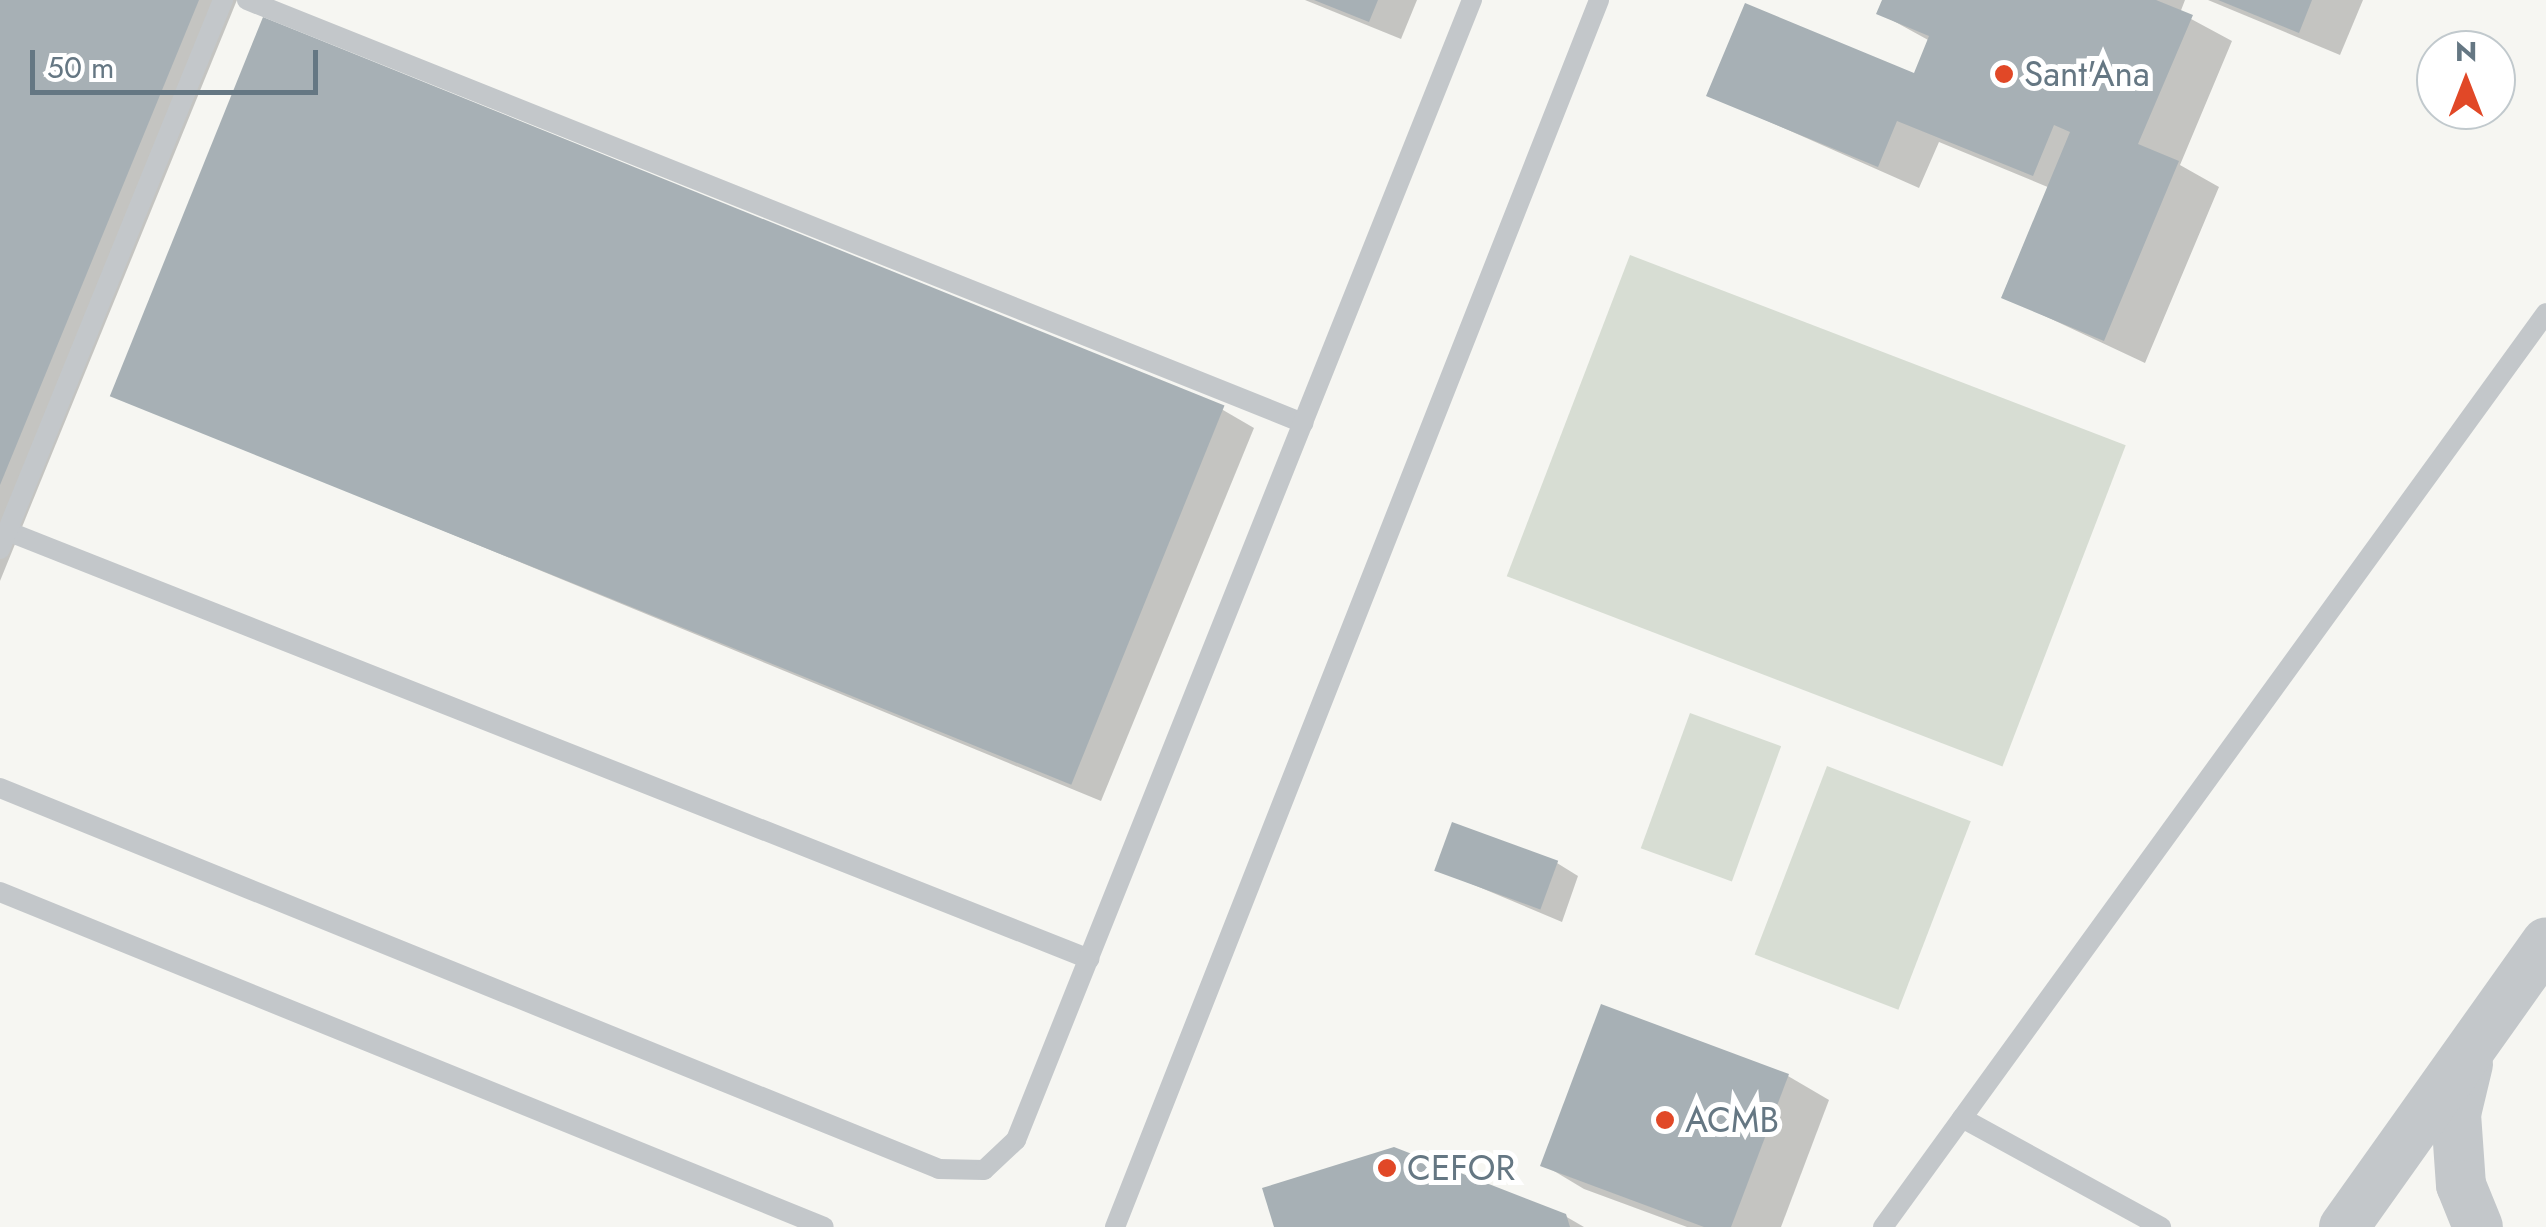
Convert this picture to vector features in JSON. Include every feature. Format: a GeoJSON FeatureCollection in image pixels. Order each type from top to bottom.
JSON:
{"type":"FeatureCollection","features":[{"type":"Feature","properties":{"kind":"street"},"geometry":{"type":"LineString","coordinates":[[2344,1227],[2546,943]]}},
{"type":"Feature","properties":{"kind":"street"},"geometry":{"type":"LineString","coordinates":[[2473,1044],[2456,1114],[2461,1185],[2478,1227]]}},
{"type":"Feature","properties":{"kind":"lane"},"geometry":{"type":"LineString","coordinates":[[223,0],[4,540],[1089,959]]}},
{"type":"Feature","properties":{"kind":"lane"},"geometry":{"type":"LineString","coordinates":[[247,0],[1303,423]]}},
{"type":"Feature","properties":{"kind":"lane"},"geometry":{"type":"LineString","coordinates":[[0,788],[938,1169],[984,1170],[1016,1140],[1472,0]]}},
{"type":"Feature","properties":{"kind":"lane"},"geometry":{"type":"LineString","coordinates":[[1115,1227],[1598,0]]}},
{"type":"Feature","properties":{"kind":"lane"},"geometry":{"type":"LineString","coordinates":[[1883,1227],[2546,313]]}},
{"type":"Feature","properties":{"kind":"lane"},"geometry":{"type":"LineString","coordinates":[[0,892],[824,1227]]}},
{"type":"Feature","properties":{"kind":"lane"},"geometry":{"type":"LineString","coordinates":[[1962,1118],[2160,1227]]}},
{"type":"Feature","properties":{"kind":"shaded area"},"geometry":{"type":"Polygon","coordinates":[[[1630,255],[2126,445],[2002,766],[1507,576],[1630,255]]]}},
{"type":"Feature","properties":{"kind":"shaded area"},"geometry":{"type":"Polygon","coordinates":[[[1690,713],[1781,746],[1732,881],[1641,848],[1690,713]]]}},
{"type":"Feature","properties":{"kind":"shaded area"},"geometry":{"type":"Polygon","coordinates":[[[1827,766],[1971,821],[1898,1010],[1755,955],[1827,766]]]}},
{"type":"Feature","properties":{"kind":"building"},"geometry":{"type":"Polygon","coordinates":[[[0,0],[199,0],[0,485],[0,0]]]}},
{"type":"Feature","properties":{"kind":"building"},"geometry":{"type":"Polygon","coordinates":[[[1314,0],[1378,0],[1369,22],[1314,0]]]}},
{"type":"Feature","properties":{"kind":"building"},"geometry":{"type":"Polygon","coordinates":[[[1882,0],[2156,0],[2193,15],[2138,144],[2179,161],[2104,341],[2001,298],[2070,132],[2054,125],[2033,176],[1897,121],[1878,167],[1706,96],[1745,3],[1914,73],[1929,36],[1876,14],[1882,0]]]}},
{"type":"Feature","properties":{"kind":"building"},"geometry":{"type":"Polygon","coordinates":[[[2218,0],[2312,0],[2299,33],[2218,0]]]}},
{"type":"Feature","properties":{"kind":"building"},"geometry":{"type":"Polygon","coordinates":[[[263,17],[1224,405],[1071,785],[110,396],[263,17]]]}},
{"type":"Feature","properties":{"kind":"building"},"geometry":{"type":"Polygon","coordinates":[[[1452,822],[1558,861],[1540,910],[1434,871],[1452,822]]]}},
{"type":"Feature","properties":{"kind":"building","name":"ACMB"},"geometry":{"type":"Polygon","coordinates":[[[1601,1004],[1789,1074],[1731,1227],[1704,1227],[1540,1166],[1601,1004]]]}},
{"type":"Feature","properties":{"kind":"building","name":"CEFOR"},"geometry":{"type":"Polygon","coordinates":[[[1394,1147],[1566,1214],[1570,1227],[1274,1227],[1262,1188],[1394,1147]]]}},
{"type":"Feature","properties":{"kind":"place","name":"Sant'Ana"},"geometry":{"type":"Point","coordinates":[2004,74]}},
{"type":"Feature","properties":{"kind":"place","name":"ACMB"},"geometry":{"type":"Point","coordinates":[1665,1120]}},
{"type":"Feature","properties":{"kind":"place","name":"CEFOR"},"geometry":{"type":"Point","coordinates":[1387,1168]}}]}
